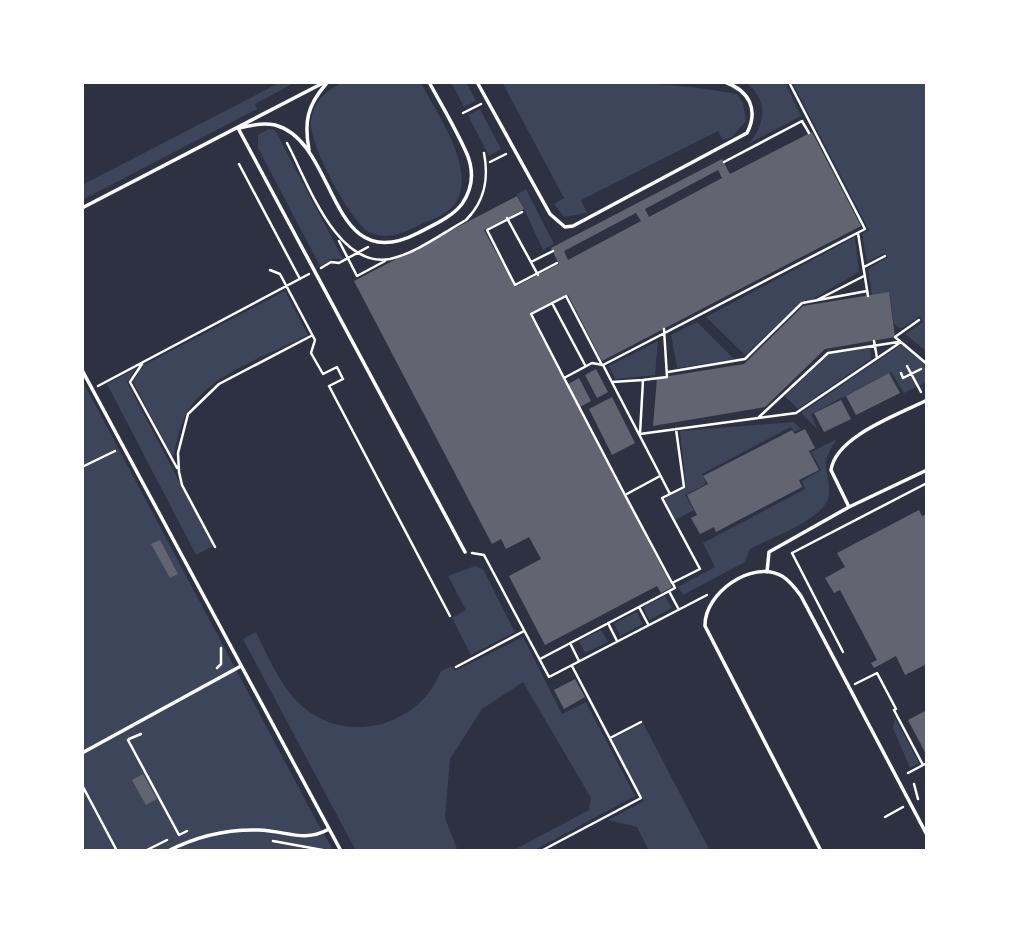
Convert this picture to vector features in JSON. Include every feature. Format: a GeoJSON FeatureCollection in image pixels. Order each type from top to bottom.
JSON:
{"type":"FeatureCollection","features":[{"type":"Feature","properties":{"kind":"lane"},"geometry":{"type":"LineString","coordinates":[[82,208],[327,82]]}},
{"type":"Feature","properties":{"kind":"lane"},"geometry":{"type":"LineString","coordinates":[[309,150],[308,112],[312,101],[327,82]]}},
{"type":"Feature","properties":{"kind":"lane"},"geometry":{"type":"LineString","coordinates":[[238,128],[261,124],[288,130],[309,150],[346,221],[355,231],[378,242],[407,239],[447,218],[459,207],[471,186],[472,170],[467,153],[429,82]]}},
{"type":"Feature","properties":{"kind":"lane"},"geometry":{"type":"LineString","coordinates":[[478,82],[550,214],[565,227],[573,226],[747,133],[753,111],[749,98],[740,88],[725,82]]}},
{"type":"Feature","properties":{"kind":"lane"},"geometry":{"type":"LineString","coordinates":[[238,128],[465,552]]}},
{"type":"Feature","properties":{"kind":"lane"},"geometry":{"type":"LineString","coordinates":[[82,370],[341,851]]}},
{"type":"Feature","properties":{"kind":"lane"},"geometry":{"type":"LineString","coordinates":[[849,507],[831,470],[837,450],[927,400]]}},
{"type":"Feature","properties":{"kind":"lane"},"geometry":{"type":"LineString","coordinates":[[767,572],[769,552],[849,507],[927,470]]}},
{"type":"Feature","properties":{"kind":"lane"},"geometry":{"type":"LineString","coordinates":[[821,851],[710,640],[705,614],[720,591],[748,576],[767,572],[781,576],[801,596],[927,835]]}},
{"type":"Feature","properties":{"kind":"lane"},"geometry":{"type":"LineString","coordinates":[[82,753],[242,666]]}},
{"type":"Feature","properties":{"kind":"lane"},"geometry":{"type":"LineString","coordinates":[[168,851],[227,831],[261,830],[313,838],[329,829]]}},
{"type":"Feature","properties":{"kind":"path"},"geometry":{"type":"LineString","coordinates":[[564,378],[592,363],[603,365],[865,229],[789,82]]}},
{"type":"Feature","properties":{"kind":"path"},"geometry":{"type":"LineString","coordinates":[[463,113],[481,104]]}},
{"type":"Feature","properties":{"kind":"path"},"geometry":{"type":"LineString","coordinates":[[724,162],[802,121],[809,133]]}},
{"type":"Feature","properties":{"kind":"path"},"geometry":{"type":"LineString","coordinates":[[285,140],[357,276],[466,220],[485,191],[484,153]]}},
{"type":"Feature","properties":{"kind":"path"},"geometry":{"type":"LineString","coordinates":[[489,162],[506,154]]}},
{"type":"Feature","properties":{"kind":"path"},"geometry":{"type":"LineString","coordinates":[[239,164],[300,279]]}},
{"type":"Feature","properties":{"kind":"path"},"geometry":{"type":"LineString","coordinates":[[522,212],[486,230],[515,285],[557,263]]}},
{"type":"Feature","properties":{"kind":"path"},"geometry":{"type":"LineString","coordinates":[[508,218],[537,274]]}},
{"type":"Feature","properties":{"kind":"path"},"geometry":{"type":"LineString","coordinates":[[667,372],[745,359],[802,303],[867,293],[858,233]]}},
{"type":"Feature","properties":{"kind":"path"},"geometry":{"type":"LineString","coordinates":[[337,238],[357,254],[388,259]]}},
{"type":"Feature","properties":{"kind":"path"},"geometry":{"type":"LineString","coordinates":[[92,389],[331,262],[348,258],[378,242]]}},
{"type":"Feature","properties":{"kind":"path"},"geometry":{"type":"LineString","coordinates":[[531,262],[553,251]]}},
{"type":"Feature","properties":{"kind":"path"},"geometry":{"type":"LineString","coordinates":[[864,267],[885,256]]}},
{"type":"Feature","properties":{"kind":"path"},"geometry":{"type":"LineString","coordinates":[[270,270],[280,274],[313,335],[315,340],[311,353],[323,374],[337,367],[343,379],[329,386],[450,616]]}},
{"type":"Feature","properties":{"kind":"path"},"geometry":{"type":"LineString","coordinates":[[814,301],[865,275]]}},
{"type":"Feature","properties":{"kind":"path"},"geometry":{"type":"LineString","coordinates":[[540,659],[675,588],[531,314],[566,296],[670,494]]}},
{"type":"Feature","properties":{"kind":"path"},"geometry":{"type":"LineString","coordinates":[[552,303],[586,367]]}},
{"type":"Feature","properties":{"kind":"path"},"geometry":{"type":"LineString","coordinates":[[919,320],[895,337],[927,364]]}},
{"type":"Feature","properties":{"kind":"path"},"geometry":{"type":"LineString","coordinates":[[612,382],[667,377],[664,331]]}},
{"type":"Feature","properties":{"kind":"path"},"geometry":{"type":"LineString","coordinates":[[215,548],[182,485],[179,472],[178,453],[188,414],[219,384],[313,335]]}},
{"type":"Feature","properties":{"kind":"path"},"geometry":{"type":"LineString","coordinates":[[758,419],[828,353],[875,343],[901,342]]}},
{"type":"Feature","properties":{"kind":"path"},"geometry":{"type":"LineString","coordinates":[[640,435],[796,413],[901,342]]}},
{"type":"Feature","properties":{"kind":"path"},"geometry":{"type":"LineString","coordinates":[[875,343],[877,358]]}},
{"type":"Feature","properties":{"kind":"path"},"geometry":{"type":"LineString","coordinates":[[144,362],[131,382],[179,472]]}},
{"type":"Feature","properties":{"kind":"path"},"geometry":{"type":"LineString","coordinates":[[907,366],[921,392]]}},
{"type":"Feature","properties":{"kind":"path"},"geometry":{"type":"LineString","coordinates":[[901,373],[903,378],[921,369]]}},
{"type":"Feature","properties":{"kind":"path"},"geometry":{"type":"LineString","coordinates":[[640,435],[643,380]]}},
{"type":"Feature","properties":{"kind":"path"},"geometry":{"type":"LineString","coordinates":[[672,583],[700,569],[662,498],[684,487],[676,429]]}},
{"type":"Feature","properties":{"kind":"path"},"geometry":{"type":"LineString","coordinates":[[82,467],[115,451]]}},
{"type":"Feature","properties":{"kind":"path"},"geometry":{"type":"LineString","coordinates":[[625,495],[660,476]]}},
{"type":"Feature","properties":{"kind":"path"},"geometry":{"type":"LineString","coordinates":[[843,652],[792,553],[927,484]]}},
{"type":"Feature","properties":{"kind":"path"},"geometry":{"type":"LineString","coordinates":[[465,552],[484,555],[549,677],[678,608],[720,591]]}},
{"type":"Feature","properties":{"kind":"path"},"geometry":{"type":"LineString","coordinates":[[669,591],[678,608]]}},
{"type":"Feature","properties":{"kind":"path"},"geometry":{"type":"LineString","coordinates":[[639,607],[648,624]]}},
{"type":"Feature","properties":{"kind":"path"},"geometry":{"type":"LineString","coordinates":[[608,624],[617,641]]}},
{"type":"Feature","properties":{"kind":"path"},"geometry":{"type":"LineString","coordinates":[[456,667],[525,631]]}},
{"type":"Feature","properties":{"kind":"path"},"geometry":{"type":"LineString","coordinates":[[570,643],[579,661]]}},
{"type":"Feature","properties":{"kind":"path"},"geometry":{"type":"LineString","coordinates":[[214,670],[221,664],[220,646]]}},
{"type":"Feature","properties":{"kind":"path"},"geometry":{"type":"LineString","coordinates":[[541,851],[641,798],[571,665]]}},
{"type":"Feature","properties":{"kind":"path"},"geometry":{"type":"LineString","coordinates":[[859,682],[877,673],[925,764],[908,773]]}},
{"type":"Feature","properties":{"kind":"path"},"geometry":{"type":"LineString","coordinates":[[610,738],[641,722]]}},
{"type":"Feature","properties":{"kind":"path"},"geometry":{"type":"LineString","coordinates":[[128,740],[179,835]]}},
{"type":"Feature","properties":{"kind":"path"},"geometry":{"type":"LineString","coordinates":[[82,785],[117,851]]}},
{"type":"Feature","properties":{"kind":"path"},"geometry":{"type":"LineString","coordinates":[[271,841],[328,851]]}},
{"type":"Feature","properties":{"kind":"shaded area"},"geometry":{"type":"Polygon","coordinates":[[[281,82],[296,82],[255,104],[257,109],[82,200],[82,185],[281,82]]]}},
{"type":"Feature","properties":{"kind":"shaded area"},"geometry":{"type":"Polygon","coordinates":[[[343,82],[418,82],[422,85],[447,130],[460,166],[462,183],[458,198],[448,211],[395,235],[376,235],[361,225],[332,181],[312,131],[312,114],[318,102],[343,82]]]}},
{"type":"Feature","properties":{"kind":"shaded area"},"geometry":{"type":"Polygon","coordinates":[[[451,82],[466,82],[476,101],[464,107],[451,82]]]}},
{"type":"Feature","properties":{"kind":"shaded area"},"geometry":{"type":"Polygon","coordinates":[[[502,82],[620,82],[708,89],[737,94],[743,103],[746,121],[732,137],[723,140],[718,131],[581,200],[587,213],[564,217],[554,204],[564,198],[502,82]]]}},
{"type":"Feature","properties":{"kind":"shaded area"},"geometry":{"type":"Polygon","coordinates":[[[744,82],[785,82],[801,116],[748,144],[758,129],[762,112],[758,95],[744,82]]]}},
{"type":"Feature","properties":{"kind":"shaded area"},"geometry":{"type":"Polygon","coordinates":[[[792,82],[927,82],[927,352],[905,334],[923,322],[920,316],[901,329],[894,324],[889,292],[872,295],[868,269],[888,257],[885,253],[867,262],[862,234],[869,230],[792,82]]]}},
{"type":"Feature","properties":{"kind":"shaded area"},"geometry":{"type":"Polygon","coordinates":[[[480,109],[501,149],[489,156],[468,115],[480,109]]]}},
{"type":"Feature","properties":{"kind":"shaded area"},"geometry":{"type":"Polygon","coordinates":[[[269,129],[275,130],[343,259],[332,259],[320,266],[258,148],[258,135],[269,129]]]}},
{"type":"Feature","properties":{"kind":"shaded area"},"geometry":{"type":"Polygon","coordinates":[[[526,189],[554,244],[543,250],[517,194],[526,189]]]}},
{"type":"Feature","properties":{"kind":"shaded area"},"geometry":{"type":"Polygon","coordinates":[[[855,237],[859,272],[811,300],[803,301],[745,355],[706,317],[855,237]]]}},
{"type":"Feature","properties":{"kind":"shaded area"},"geometry":{"type":"Polygon","coordinates":[[[285,291],[308,335],[230,373],[202,394],[184,418],[173,458],[133,382],[144,365],[285,291]]]}},
{"type":"Feature","properties":{"kind":"shaded area"},"geometry":{"type":"Polygon","coordinates":[[[697,322],[734,359],[677,368],[671,335],[697,322]]]}},
{"type":"Feature","properties":{"kind":"shaded area"},"geometry":{"type":"Polygon","coordinates":[[[658,341],[655,375],[615,379],[609,366],[658,341]]]}},
{"type":"Feature","properties":{"kind":"shaded area"},"geometry":{"type":"Polygon","coordinates":[[[902,344],[924,361],[927,382],[904,393],[891,372],[811,414],[817,429],[801,413],[902,344]]]}},
{"type":"Feature","properties":{"kind":"shaded area"},"geometry":{"type":"Polygon","coordinates":[[[870,348],[871,359],[798,409],[785,396],[829,354],[870,348]]]}},
{"type":"Feature","properties":{"kind":"shaded area"},"geometry":{"type":"Polygon","coordinates":[[[136,368],[127,382],[213,546],[196,555],[107,384],[136,368]]]}},
{"type":"Feature","properties":{"kind":"shaded area"},"geometry":{"type":"Polygon","coordinates":[[[82,380],[318,824],[334,851],[82,851],[82,380]]]}},
{"type":"Feature","properties":{"kind":"shaded area"},"geometry":{"type":"Polygon","coordinates":[[[794,422],[801,429],[794,432],[791,427],[702,474],[706,484],[685,495],[694,510],[675,520],[664,499],[686,487],[680,431],[794,422]]]}},
{"type":"Feature","properties":{"kind":"shaded area"},"geometry":{"type":"Polygon","coordinates":[[[837,439],[827,457],[829,495],[826,504],[808,520],[750,549],[745,562],[683,595],[678,587],[715,567],[703,543],[805,489],[802,481],[821,470],[811,452],[837,439]]]}},
{"type":"Feature","properties":{"kind":"shaded area"},"geometry":{"type":"Polygon","coordinates":[[[475,566],[483,569],[515,632],[471,655],[452,618],[466,610],[448,576],[475,566]]]}},
{"type":"Feature","properties":{"kind":"shaded area"},"geometry":{"type":"Polygon","coordinates":[[[665,596],[672,608],[649,620],[643,607],[665,596]]]}},
{"type":"Feature","properties":{"kind":"shaded area"},"geometry":{"type":"Polygon","coordinates":[[[637,612],[643,624],[620,636],[614,623],[637,612]]]}},
{"type":"Feature","properties":{"kind":"shaded area"},"geometry":{"type":"Polygon","coordinates":[[[601,630],[608,642],[585,653],[579,641],[601,630]]]}},
{"type":"Feature","properties":{"kind":"shaded area"},"geometry":{"type":"Polygon","coordinates":[[[256,632],[281,681],[302,706],[320,718],[340,725],[360,727],[400,717],[417,705],[431,690],[441,671],[452,666],[455,671],[523,637],[562,714],[586,702],[635,796],[533,851],[512,851],[589,810],[591,798],[523,682],[482,709],[450,759],[445,818],[458,851],[356,851],[243,639],[256,632]]]}},
{"type":"Feature","properties":{"kind":"shaded area"},"geometry":{"type":"Polygon","coordinates":[[[895,718],[919,763],[910,768],[893,728],[895,718]]]}},
{"type":"Feature","properties":{"kind":"shaded area"},"geometry":{"type":"Polygon","coordinates":[[[643,723],[710,851],[649,851],[637,827],[608,820],[644,801],[612,739],[643,723]]]}},
{"type":"Feature","properties":{"kind":"building"},"geometry":{"type":"Polygon","coordinates":[[[812,132],[861,226],[602,361],[568,295],[530,315],[672,587],[661,593],[657,586],[545,645],[509,576],[541,559],[529,537],[506,549],[501,539],[492,544],[354,281],[517,196],[524,209],[484,230],[515,287],[559,264],[551,248],[722,159],[730,174],[812,132]],[[718,170],[645,209],[649,217],[722,178],[718,170]],[[636,213],[564,251],[568,260],[641,221],[636,213]]]}},
{"type":"Feature","properties":{"kind":"building"},"geometry":{"type":"Polygon","coordinates":[[[889,292],[895,337],[825,349],[765,407],[653,426],[657,378],[744,364],[803,306],[889,292]]]}},
{"type":"Feature","properties":{"kind":"building"},"geometry":{"type":"Polygon","coordinates":[[[596,369],[608,392],[597,398],[585,375],[596,369]]]}},
{"type":"Feature","properties":{"kind":"building"},"geometry":{"type":"Polygon","coordinates":[[[889,373],[900,393],[856,415],[846,396],[889,373]]]}},
{"type":"Feature","properties":{"kind":"building"},"geometry":{"type":"Polygon","coordinates":[[[579,378],[591,401],[580,407],[568,384],[579,378]]]}},
{"type":"Feature","properties":{"kind":"building"},"geometry":{"type":"Polygon","coordinates":[[[612,397],[635,443],[612,455],[589,409],[612,397]]]}},
{"type":"Feature","properties":{"kind":"building"},"geometry":{"type":"Polygon","coordinates":[[[841,400],[851,419],[824,432],[814,413],[841,400]]]}},
{"type":"Feature","properties":{"kind":"building"},"geometry":{"type":"Polygon","coordinates":[[[805,429],[815,448],[809,451],[819,470],[799,480],[802,487],[716,532],[714,527],[700,534],[691,518],[697,515],[687,495],[708,484],[703,476],[792,430],[795,434],[805,429]]]}},
{"type":"Feature","properties":{"kind":"building"},"geometry":{"type":"Polygon","coordinates":[[[919,510],[922,516],[927,514],[927,664],[905,675],[896,656],[874,668],[871,663],[877,660],[840,590],[834,593],[825,578],[845,567],[837,553],[919,510]]]}},
{"type":"Feature","properties":{"kind":"building"},"geometry":{"type":"Polygon","coordinates":[[[160,540],[178,574],[170,578],[151,544],[160,540]]]}},
{"type":"Feature","properties":{"kind":"building"},"geometry":{"type":"Polygon","coordinates":[[[575,679],[585,697],[564,709],[554,690],[575,679]]]}},
{"type":"Feature","properties":{"kind":"building"},"geometry":{"type":"Polygon","coordinates":[[[927,710],[927,756],[908,720],[927,710]]]}},
{"type":"Feature","properties":{"kind":"building"},"geometry":{"type":"Polygon","coordinates":[[[143,774],[157,799],[146,805],[132,780],[143,774]]]}}]}
